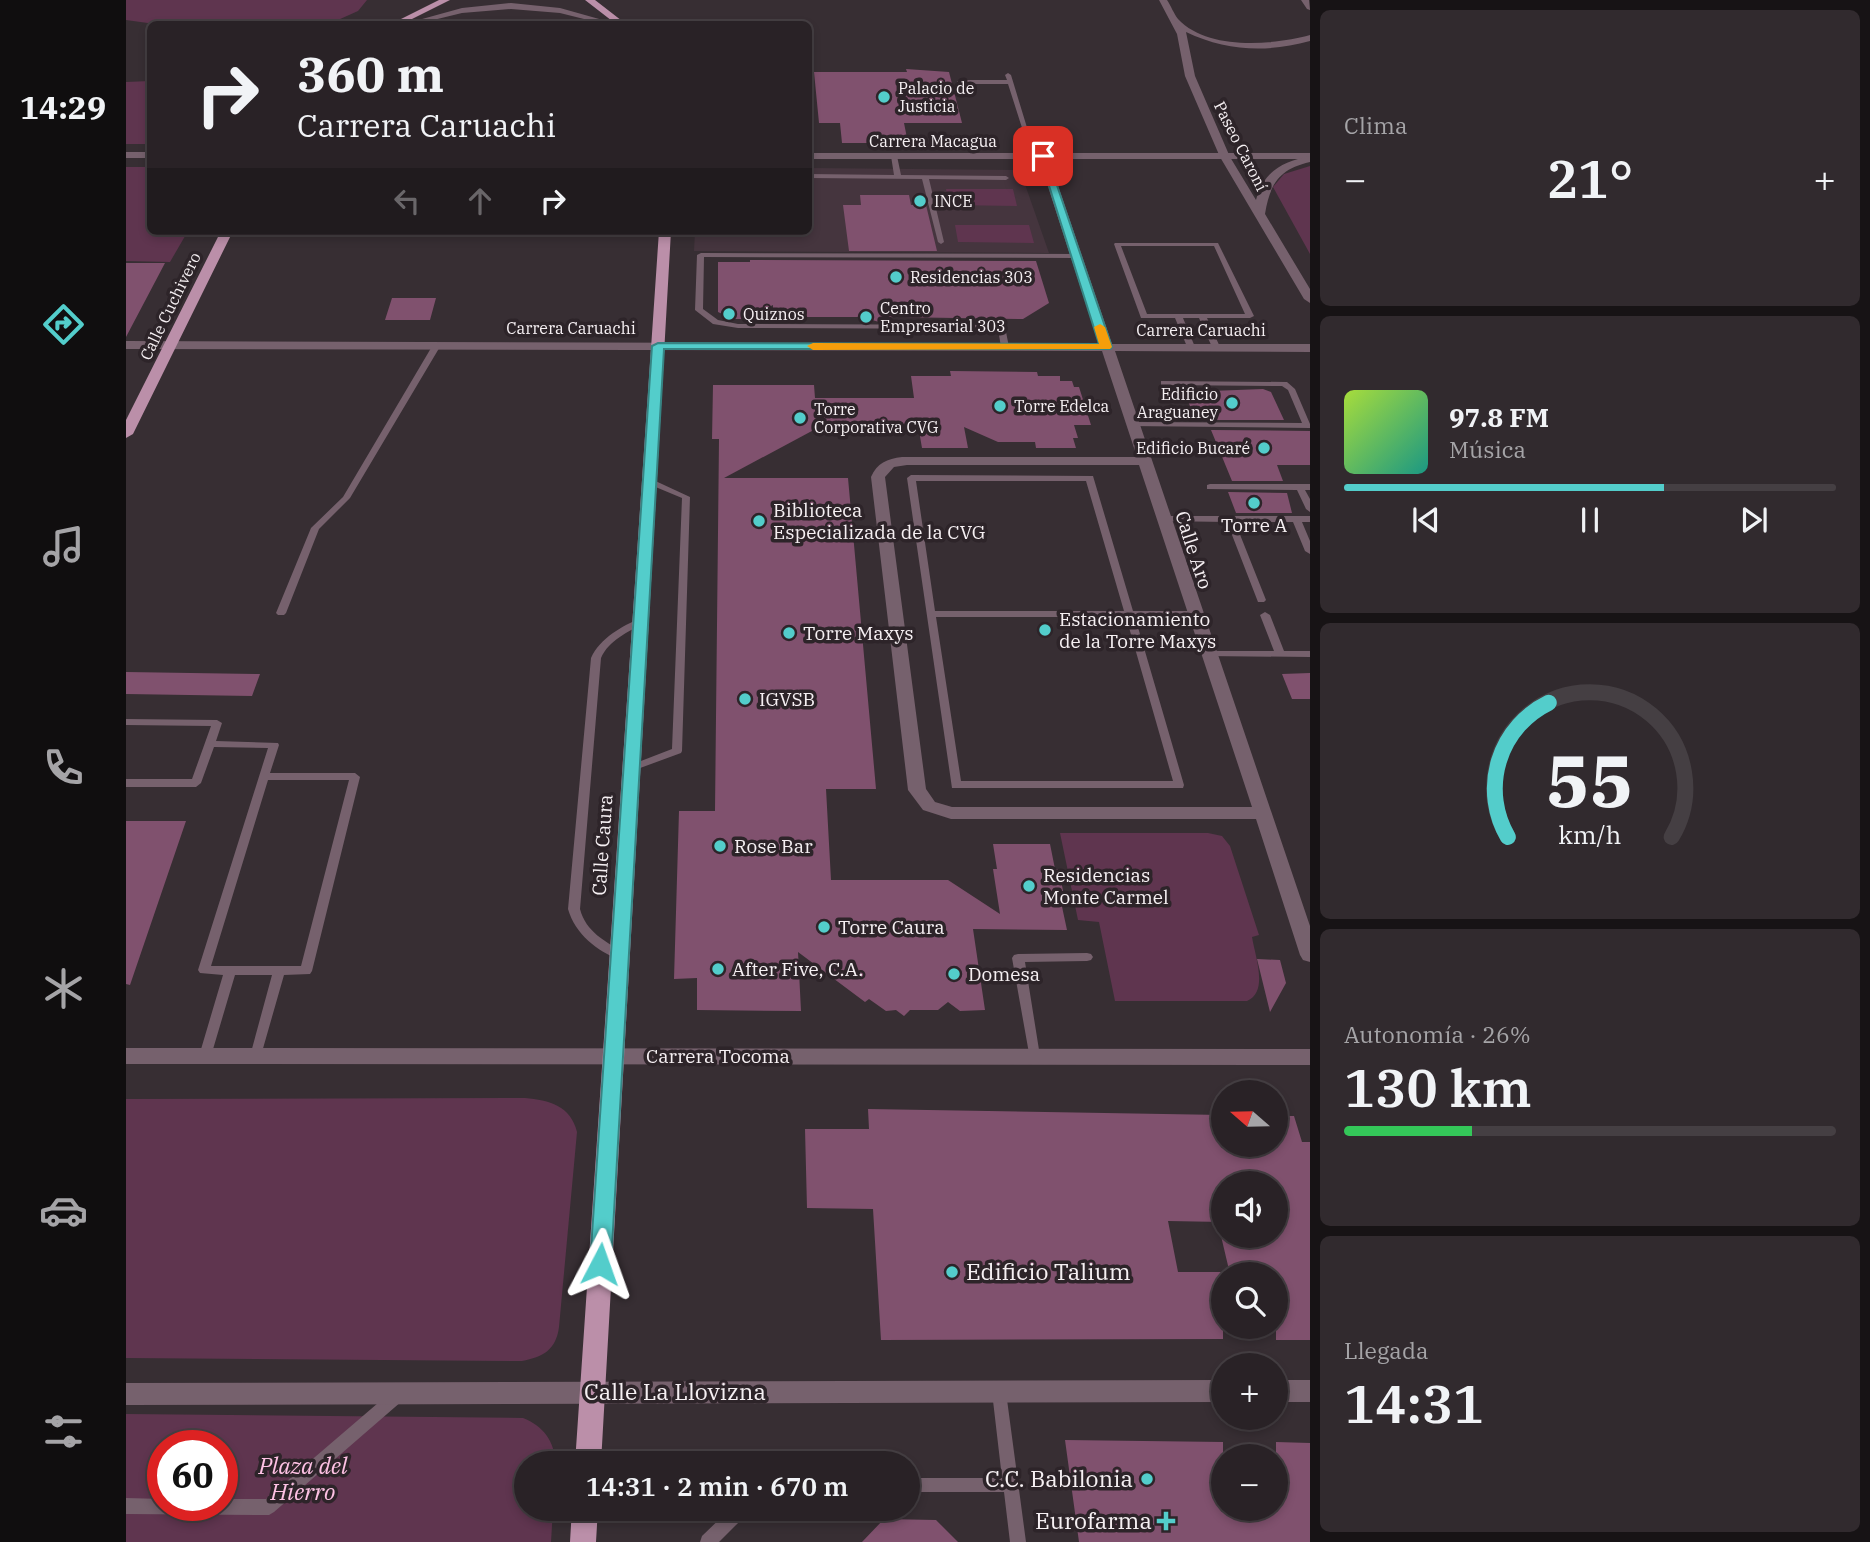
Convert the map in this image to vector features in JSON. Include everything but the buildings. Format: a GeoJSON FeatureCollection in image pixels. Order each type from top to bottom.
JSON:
{"type":"FeatureCollection","features":[{"type":"Feature","properties":{"kind":"main road"},"geometry":{"type":"LineString","coordinates":[[402,21],[446,0]]}},
{"type":"Feature","properties":{"kind":"main road"},"geometry":{"type":"LineString","coordinates":[[589,0],[617,21]]}},
{"type":"Feature","properties":{"kind":"main road","name":"Calle Cuchivero"},"geometry":{"type":"LineString","coordinates":[[126,434],[225,235]]}},
{"type":"Feature","properties":{"kind":"main road","name":"Calle Caura"},"geometry":{"type":"LineString","coordinates":[[589,1451],[665,235]]}},
{"type":"Feature","properties":{"kind":"main road"},"geometry":{"type":"LineString","coordinates":[[583,1542],[584,1521]]}},
{"type":"Feature","properties":{"kind":"street","name":"Paseo Caroní"},"geometry":{"type":"LineString","coordinates":[[1163,0],[1186,47],[1190,76],[1225,156],[1310,299]]}},
{"type":"Feature","properties":{"kind":"street"},"geometry":{"type":"LineString","coordinates":[[1305,0],[1310,7]]}},
{"type":"Feature","properties":{"kind":"street"},"geometry":{"type":"LineString","coordinates":[[420,21],[470,8],[519,4],[563,9],[602,21]]}},
{"type":"Feature","properties":{"kind":"street"},"geometry":{"type":"LineString","coordinates":[[1174,20],[1199,35],[1236,43],[1279,45],[1310,38]]}},
{"type":"Feature","properties":{"kind":"street"},"geometry":{"type":"LineString","coordinates":[[126,155],[147,155]]}},
{"type":"Feature","properties":{"kind":"street","name":"Carrera Macagua"},"geometry":{"type":"LineString","coordinates":[[812,156],[1310,158]]}},
{"type":"Feature","properties":{"kind":"street","name":"Calle Aro"},"geometry":{"type":"LineString","coordinates":[[1038,156],[1076,256],[1310,955]]}},
{"type":"Feature","properties":{"kind":"street"},"geometry":{"type":"LineString","coordinates":[[1258,214],[1263,188],[1269,177],[1290,164],[1310,158]]}},
{"type":"Feature","properties":{"kind":"street","name":"Carrera Caruachi"},"geometry":{"type":"LineString","coordinates":[[126,345],[1310,348]]}},
{"type":"Feature","properties":{"kind":"street"},"geometry":{"type":"LineString","coordinates":[[1144,461],[907,461],[890,463],[880,471],[878,477],[917,790],[929,806],[951,813],[1262,813]]}},
{"type":"Feature","properties":{"kind":"street","name":"Carrera Tocoma"},"geometry":{"type":"LineString","coordinates":[[126,1056],[1310,1057]]}},
{"type":"Feature","properties":{"kind":"street","name":"Calle La Llovizna"},"geometry":{"type":"LineString","coordinates":[[126,1394],[1211,1391]]}},
{"type":"Feature","properties":{"kind":"street"},"geometry":{"type":"LineString","coordinates":[[1288,1391],[1310,1391]]}},
{"type":"Feature","properties":{"kind":"lane"},"geometry":{"type":"LineString","coordinates":[[960,82],[1009,78],[1038,156]]}},
{"type":"Feature","properties":{"kind":"lane"},"geometry":{"type":"LineString","coordinates":[[894,156],[898,177]]}},
{"type":"Feature","properties":{"kind":"lane"},"geometry":{"type":"LineString","coordinates":[[812,176],[1006,178]]}},
{"type":"Feature","properties":{"kind":"lane"},"geometry":{"type":"LineString","coordinates":[[925,177],[941,242]]}},
{"type":"Feature","properties":{"kind":"lane"},"geometry":{"type":"LineString","coordinates":[[1117,244],[1216,244],[1250,316],[1178,316],[1144,316],[1117,244]]}},
{"type":"Feature","properties":{"kind":"lane"},"geometry":{"type":"LineString","coordinates":[[1005,347],[1001,327],[749,326],[716,322],[701,314],[698,305],[701,255],[1076,256]]}},
{"type":"Feature","properties":{"kind":"lane"},"geometry":{"type":"LineString","coordinates":[[1178,316],[1191,347]]}},
{"type":"Feature","properties":{"kind":"lane"},"geometry":{"type":"LineString","coordinates":[[1202,316],[1216,347]]}},
{"type":"Feature","properties":{"kind":"lane"},"geometry":{"type":"LineString","coordinates":[[749,326],[749,346]]}},
{"type":"Feature","properties":{"kind":"lane"},"geometry":{"type":"LineString","coordinates":[[281,613],[315,528],[346,498],[437,345]]}},
{"type":"Feature","properties":{"kind":"lane"},"geometry":{"type":"LineString","coordinates":[[1132,424],[1307,426],[1291,389],[1284,384],[1164,383]]}},
{"type":"Feature","properties":{"kind":"lane"},"geometry":{"type":"LineString","coordinates":[[911,478],[1090,478],[1130,614],[1179,785],[956,785],[911,478]]}},
{"type":"Feature","properties":{"kind":"lane"},"geometry":{"type":"LineString","coordinates":[[632,768],[677,751],[686,497],[649,481]]}},
{"type":"Feature","properties":{"kind":"lane"},"geometry":{"type":"LineString","coordinates":[[1210,487],[1305,487],[1310,509]]}},
{"type":"Feature","properties":{"kind":"lane"},"geometry":{"type":"LineString","coordinates":[[1164,519],[1310,519]]}},
{"type":"Feature","properties":{"kind":"lane"},"geometry":{"type":"LineString","coordinates":[[1230,519],[1261,600]]}},
{"type":"Feature","properties":{"kind":"lane"},"geometry":{"type":"LineString","coordinates":[[1296,519],[1310,551]]}},
{"type":"Feature","properties":{"kind":"lane"},"geometry":{"type":"LineString","coordinates":[[931,614],[1196,614]]}},
{"type":"Feature","properties":{"kind":"lane"},"geometry":{"type":"LineString","coordinates":[[1265,615],[1280,654]]}},
{"type":"Feature","properties":{"kind":"lane"},"geometry":{"type":"LineString","coordinates":[[620,956],[586,933],[579,926],[573,909],[597,658],[601,648],[640,621]]}},
{"type":"Feature","properties":{"kind":"lane"},"geometry":{"type":"LineString","coordinates":[[1209,654],[1310,654]]}},
{"type":"Feature","properties":{"kind":"lane"},"geometry":{"type":"LineString","coordinates":[[126,722],[218,723],[196,783],[126,783]]}},
{"type":"Feature","properties":{"kind":"lane"},"geometry":{"type":"LineString","coordinates":[[210,744],[274,745],[264,776],[204,970],[306,971],[355,777],[264,776]]}},
{"type":"Feature","properties":{"kind":"lane"},"geometry":{"type":"LineString","coordinates":[[1034,1056],[1017,958],[1087,957]]}},
{"type":"Feature","properties":{"kind":"lane"},"geometry":{"type":"LineString","coordinates":[[205,1056],[230,970]]}},
{"type":"Feature","properties":{"kind":"lane"},"geometry":{"type":"LineString","coordinates":[[256,1056],[279,970]]}},
{"type":"Feature","properties":{"kind":"lane"},"geometry":{"type":"LineString","coordinates":[[999,1392],[1018,1542]]}},
{"type":"Feature","properties":{"kind":"lane"},"geometry":{"type":"LineString","coordinates":[[126,1506],[269,1507],[400,1394]]}},
{"type":"Feature","properties":{"kind":"lane"},"geometry":{"type":"LineString","coordinates":[[920,1485],[1011,1485]]}},
{"type":"Feature","properties":{"kind":"lane"},"geometry":{"type":"LineString","coordinates":[[708,1542],[730,1521]]}},
{"type":"Feature","properties":{"kind":"shaded area","name":"INCE"},"geometry":{"type":"Polygon","coordinates":[[[812,168],[1020,170],[1049,253],[694,251],[695,235],[812,235],[812,168]]]}},
{"type":"Feature","properties":{"kind":"green space"},"geometry":{"type":"Polygon","coordinates":[[[126,0],[367,0],[358,11],[336,21],[147,23],[126,20],[126,0]]]}},
{"type":"Feature","properties":{"kind":"green space"},"geometry":{"type":"Polygon","coordinates":[[[147,81],[147,144],[126,144],[126,82],[147,81]]]}},
{"type":"Feature","properties":{"kind":"green space"},"geometry":{"type":"Polygon","coordinates":[[[1310,166],[1310,254],[1273,187],[1284,174],[1310,166]]]}},
{"type":"Feature","properties":{"kind":"green space"},"geometry":{"type":"Polygon","coordinates":[[[126,167],[147,167],[147,235],[186,235],[170,262],[126,261],[126,167]]]}},
{"type":"Feature","properties":{"kind":"green space"},"geometry":{"type":"Polygon","coordinates":[[[946,189],[1013,189],[1017,206],[949,205],[946,189]]]}},
{"type":"Feature","properties":{"kind":"green space"},"geometry":{"type":"Polygon","coordinates":[[[955,225],[1029,225],[1034,243],[958,242],[955,225]]]}},
{"type":"Feature","properties":{"kind":"green space"},"geometry":{"type":"Polygon","coordinates":[[[1060,833],[1208,833],[1222,836],[1230,846],[1259,935],[1252,937],[1259,973],[1254,996],[1247,1001],[1115,1001],[1099,922],[1078,920],[1060,833]]]}},
{"type":"Feature","properties":{"kind":"green space"},"geometry":{"type":"Polygon","coordinates":[[[525,1098],[558,1106],[570,1116],[577,1132],[559,1327],[552,1347],[542,1355],[522,1361],[126,1358],[126,1099],[525,1098]]]}},
{"type":"Feature","properties":{"kind":"green space","name":"Plaza del Hierro"},"geometry":{"type":"Polygon","coordinates":[[[126,1414],[523,1418],[547,1435],[553,1451],[514,1451],[514,1521],[552,1521],[551,1542],[126,1542],[126,1414]]]}},
{"type":"Feature","properties":{"kind":"slow traffic"},"geometry":{"type":"LineString","coordinates":[[813,346],[1106,347],[1100,327]]}},
{"type":"Feature","properties":{"kind":"place","name":"Palacio de Justicia"},"geometry":{"type":"Point","coordinates":[884,97]}},
{"type":"Feature","properties":{"kind":"place","name":"INCE"},"geometry":{"type":"Point","coordinates":[920,201]}},
{"type":"Feature","properties":{"kind":"place","name":"Residencias 303"},"geometry":{"type":"Point","coordinates":[896,277]}},
{"type":"Feature","properties":{"kind":"place","name":"Quiznos"},"geometry":{"type":"Point","coordinates":[729,314]}},
{"type":"Feature","properties":{"kind":"place","name":"Centro Empresarial 303"},"geometry":{"type":"Point","coordinates":[866,317]}},
{"type":"Feature","properties":{"kind":"place","name":"Edificio Araguaney"},"geometry":{"type":"Point","coordinates":[1232,403]}},
{"type":"Feature","properties":{"kind":"place","name":"Torre Edelca"},"geometry":{"type":"Point","coordinates":[1000,406]}},
{"type":"Feature","properties":{"kind":"place","name":"Torre Corporativa CVG"},"geometry":{"type":"Point","coordinates":[800,418]}},
{"type":"Feature","properties":{"kind":"place","name":"Edificio Bucaré"},"geometry":{"type":"Point","coordinates":[1264,448]}},
{"type":"Feature","properties":{"kind":"place","name":"Torre A"},"geometry":{"type":"Point","coordinates":[1254,503]}},
{"type":"Feature","properties":{"kind":"place","name":"Biblioteca Especializada de la CVG"},"geometry":{"type":"Point","coordinates":[759,521]}},
{"type":"Feature","properties":{"kind":"place","name":"Estacionamiento de la Torre Maxys"},"geometry":{"type":"Point","coordinates":[1045,630]}},
{"type":"Feature","properties":{"kind":"place","name":"Torre Maxys"},"geometry":{"type":"Point","coordinates":[789,633]}},
{"type":"Feature","properties":{"kind":"place","name":"IGVSB"},"geometry":{"type":"Point","coordinates":[745,699]}},
{"type":"Feature","properties":{"kind":"place","name":"Rose Bar"},"geometry":{"type":"Point","coordinates":[720,846]}},
{"type":"Feature","properties":{"kind":"place","name":"Residencias Monte Carmel"},"geometry":{"type":"Point","coordinates":[1029,886]}},
{"type":"Feature","properties":{"kind":"place","name":"Torre Caura"},"geometry":{"type":"Point","coordinates":[824,927]}},
{"type":"Feature","properties":{"kind":"place","name":"After Five, C.A."},"geometry":{"type":"Point","coordinates":[718,969]}},
{"type":"Feature","properties":{"kind":"place","name":"Domesa"},"geometry":{"type":"Point","coordinates":[954,974]}},
{"type":"Feature","properties":{"kind":"place","name":"Edificio Talium"},"geometry":{"type":"Point","coordinates":[952,1272]}},
{"type":"Feature","properties":{"kind":"place","name":"C.C. Babilonia"},"geometry":{"type":"Point","coordinates":[1147,1479]}},
{"type":"Feature","properties":{"kind":"place","name":"Eurofarma"},"geometry":{"type":"Point","coordinates":[1166,1521]}},
{"type":"Feature","properties":{"kind":"route"},"geometry":{"type":"LineString","coordinates":[[600,1264],[658,346],[1106,347],[1043,156]]}}]}
